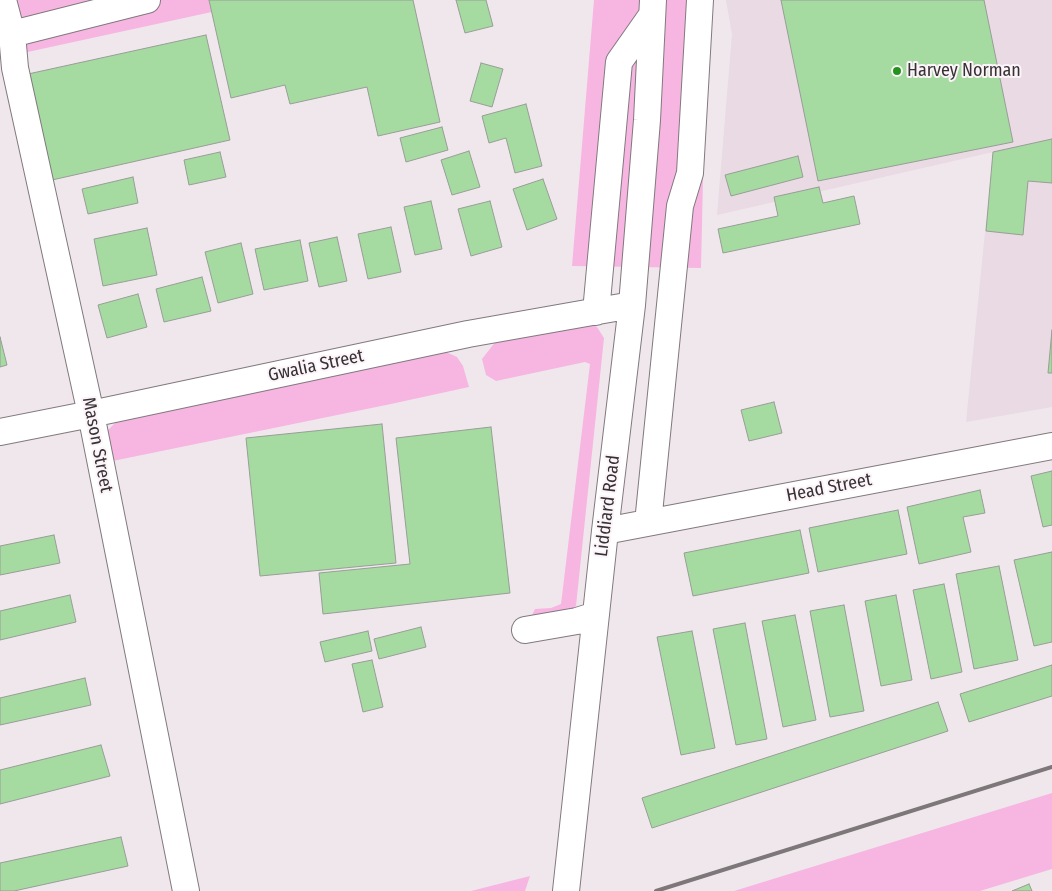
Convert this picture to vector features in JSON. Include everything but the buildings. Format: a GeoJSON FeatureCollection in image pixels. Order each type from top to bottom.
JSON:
{"type":"FeatureCollection","features":[{"type":"Feature","properties":{"kind":"street","name":"Mason Street"},"geometry":{"type":"LineString","coordinates":[[3,0],[12,34],[15,68],[91,414],[186,891]]}},
{"type":"Feature","properties":{"kind":"street"},"geometry":{"type":"LineString","coordinates":[[12,34],[147,0]]}},
{"type":"Feature","properties":{"kind":"street"},"geometry":{"type":"LineString","coordinates":[[648,523],[680,206],[690,173],[700,0]]}},
{"type":"Feature","properties":{"kind":"street"},"geometry":{"type":"LineString","coordinates":[[596,312],[619,62],[655,4]]}},
{"type":"Feature","properties":{"kind":"street","name":"Liddiard Road"},"geometry":{"type":"LineString","coordinates":[[566,891],[605,531],[632,305],[655,4]]}},
{"type":"Feature","properties":{"kind":"street","name":"Gwalia Street"},"geometry":{"type":"LineString","coordinates":[[0,432],[468,334],[632,305]]}},
{"type":"Feature","properties":{"kind":"street","name":"Head Street"},"geometry":{"type":"LineString","coordinates":[[605,531],[1052,446]]}},
{"type":"Feature","properties":{"kind":"street"},"geometry":{"type":"LineString","coordinates":[[525,630],[577,621],[596,615]]}},
{"type":"Feature","properties":{"kind":"shaded area"},"geometry":{"type":"Polygon","coordinates":[[[0,0],[267,0],[0,58],[0,0]]]}},
{"type":"Feature","properties":{"kind":"shaded area"},"geometry":{"type":"Polygon","coordinates":[[[594,0],[707,0],[701,268],[572,266],[594,0]]]}},
{"type":"Feature","properties":{"kind":"shaded area"},"geometry":{"type":"Polygon","coordinates":[[[726,0],[1052,0],[1052,407],[966,422],[993,152],[717,215],[732,34],[726,0]]]}},
{"type":"Feature","properties":{"kind":"shaded area"},"geometry":{"type":"Polygon","coordinates":[[[584,321],[597,327],[604,338],[576,606],[568,612],[537,620],[532,615],[535,609],[551,608],[561,604],[590,364],[585,362],[496,381],[486,375],[482,359],[496,341],[584,321]]]}},
{"type":"Feature","properties":{"kind":"shaded area"},"geometry":{"type":"Polygon","coordinates":[[[446,352],[457,357],[463,366],[469,387],[103,463],[107,431],[117,421],[446,352]]]}},
{"type":"Feature","properties":{"kind":"shaded area"},"geometry":{"type":"Polygon","coordinates":[[[1052,793],[1052,869],[980,891],[734,891],[1052,793]]]}},
{"type":"Feature","properties":{"kind":"shaded area"},"geometry":{"type":"Polygon","coordinates":[[[530,876],[525,891],[471,891],[530,876]]]}},
{"type":"Feature","properties":{"kind":"railway"},"geometry":{"type":"LineString","coordinates":[[656,891],[1052,767]]}},
{"type":"Feature","properties":{"kind":"place","name":"Harvey Norman"},"geometry":{"type":"Point","coordinates":[897,71]}}]}
